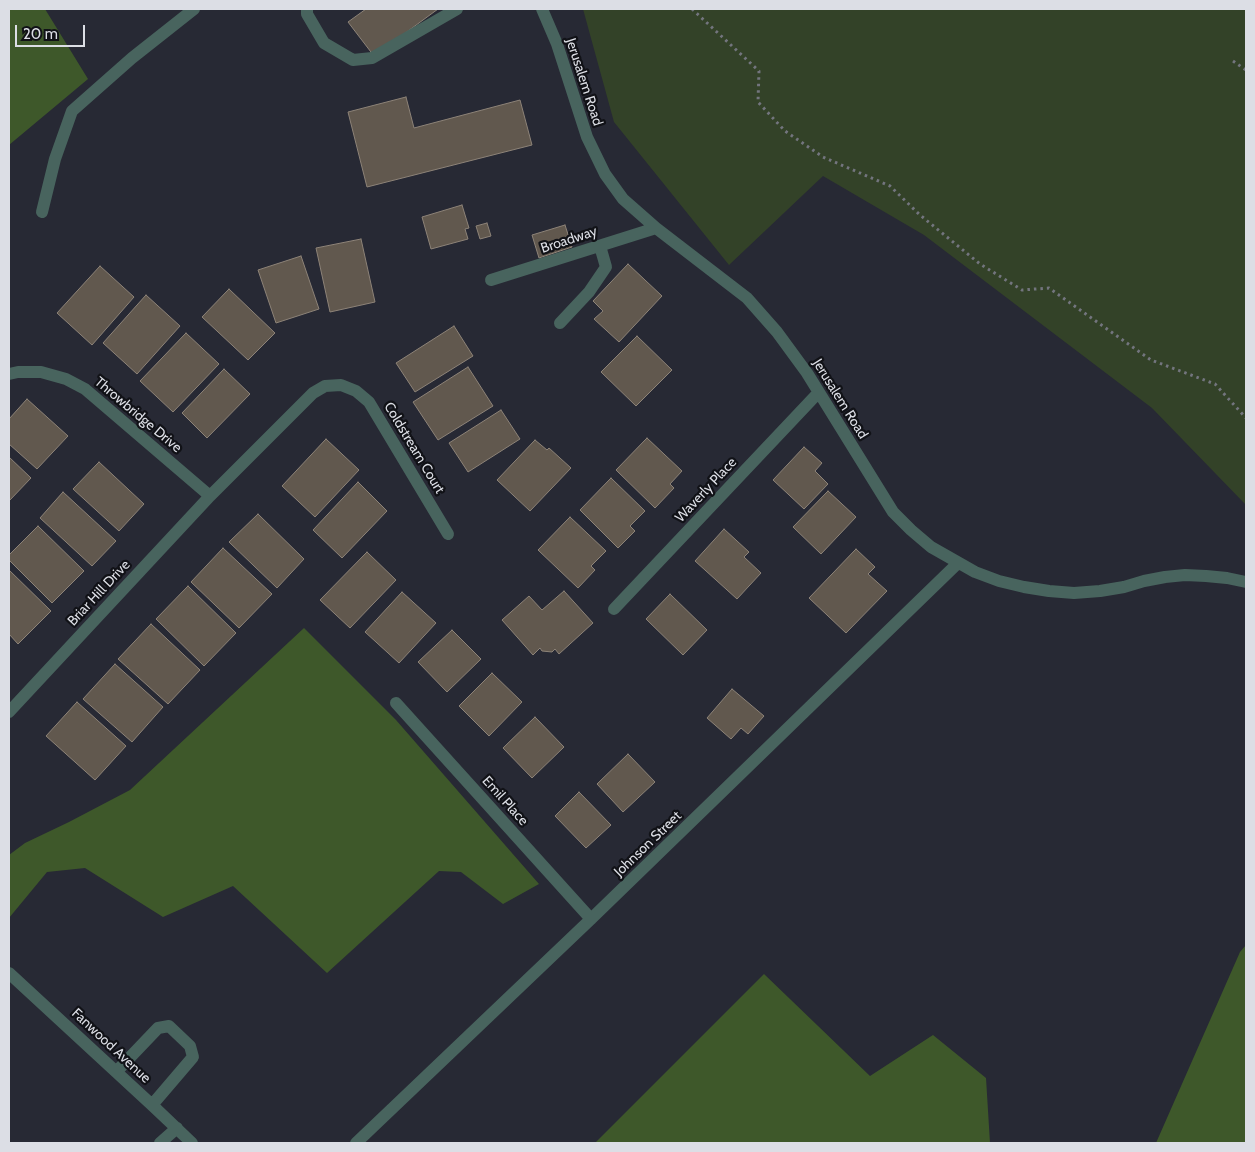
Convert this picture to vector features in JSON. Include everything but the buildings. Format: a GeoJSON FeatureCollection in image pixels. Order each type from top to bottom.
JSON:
{"type":"FeatureCollection","features":[{"type":"Feature","properties":{"kind":"street"},"geometry":{"type":"LineString","coordinates":[[42,212],[55,159],[72,111],[132,58],[194,9]]}},
{"type":"Feature","properties":{"kind":"street"},"geometry":{"type":"LineString","coordinates":[[306,9],[307,14],[324,42],[353,60],[372,58],[457,9]]}},
{"type":"Feature","properties":{"kind":"street","name":"Jerusalem Road"},"geometry":{"type":"LineString","coordinates":[[542,9],[557,44],[587,137],[605,174],[622,199],[656,228],[747,298],[777,332],[819,392],[893,512],[911,530],[931,546],[975,572],[1024,588],[1074,593],[1100,591],[1165,577],[1185,575],[1226,578],[1246,582]]}},
{"type":"Feature","properties":{"kind":"street","name":"Broadway"},"geometry":{"type":"LineString","coordinates":[[492,280],[656,228]]}},
{"type":"Feature","properties":{"kind":"street"},"geometry":{"type":"LineString","coordinates":[[560,323],[589,292],[606,267],[600,246]]}},
{"type":"Feature","properties":{"kind":"street","name":"Throwbridge Drive"},"geometry":{"type":"LineString","coordinates":[[9,374],[41,372],[66,379],[85,389],[210,496]]}},
{"type":"Feature","properties":{"kind":"street","name":"Coldstream Court"},"geometry":{"type":"LineString","coordinates":[[210,496],[313,393],[325,386],[341,385],[356,391],[369,402],[448,534]]}},
{"type":"Feature","properties":{"kind":"street","name":"Waverly Place"},"geometry":{"type":"LineString","coordinates":[[614,609],[819,392]]}},
{"type":"Feature","properties":{"kind":"street","name":"Briar Hill Drive"},"geometry":{"type":"LineString","coordinates":[[9,712],[210,496]]}},
{"type":"Feature","properties":{"kind":"street","name":"Johnson Street"},"geometry":{"type":"LineString","coordinates":[[356,1143],[591,919],[958,563]]}},
{"type":"Feature","properties":{"kind":"street","name":"Emil Place"},"geometry":{"type":"LineString","coordinates":[[396,703],[591,919]]}},
{"type":"Feature","properties":{"kind":"street","name":"Fanwood Avenue"},"geometry":{"type":"LineString","coordinates":[[9,973],[192,1143]]}},
{"type":"Feature","properties":{"kind":"street"},"geometry":{"type":"LineString","coordinates":[[116,1072],[158,1028],[169,1026],[190,1046],[192,1057],[152,1105]]}},
{"type":"Feature","properties":{"kind":"street"},"geometry":{"type":"LineString","coordinates":[[160,1143],[177,1128]]}},
{"type":"Feature","properties":{"kind":"path"},"geometry":{"type":"LineString","coordinates":[[692,9],[760,71],[758,102],[785,131],[823,157],[890,186],[920,215],[980,264],[1022,290],[1049,288],[1151,360],[1215,384],[1246,418]]}},
{"type":"Feature","properties":{"kind":"path"},"geometry":{"type":"LineString","coordinates":[[1233,61],[1246,70]]}},
{"type":"Feature","properties":{"kind":"green space"},"geometry":{"type":"Polygon","coordinates":[[[9,9],[45,9],[88,79],[9,145],[9,9]]]}},
{"type":"Feature","properties":{"kind":"green space"},"geometry":{"type":"Polygon","coordinates":[[[583,9],[1246,9],[1246,505],[1152,408],[924,235],[823,176],[729,265],[614,122],[583,9]]]}},
{"type":"Feature","properties":{"kind":"green space"},"geometry":{"type":"Polygon","coordinates":[[[304,628],[396,720],[539,884],[503,904],[461,872],[439,871],[327,973],[233,886],[163,917],[85,868],[47,872],[9,918],[9,855],[25,843],[130,790],[304,628]]]}},
{"type":"Feature","properties":{"kind":"green space"},"geometry":{"type":"Polygon","coordinates":[[[1246,945],[1246,1143],[1156,1143],[1240,952],[1246,945]]]}},
{"type":"Feature","properties":{"kind":"green space"},"geometry":{"type":"Polygon","coordinates":[[[764,974],[870,1076],[933,1035],[986,1078],[990,1143],[595,1143],[764,974]]]}}]}
